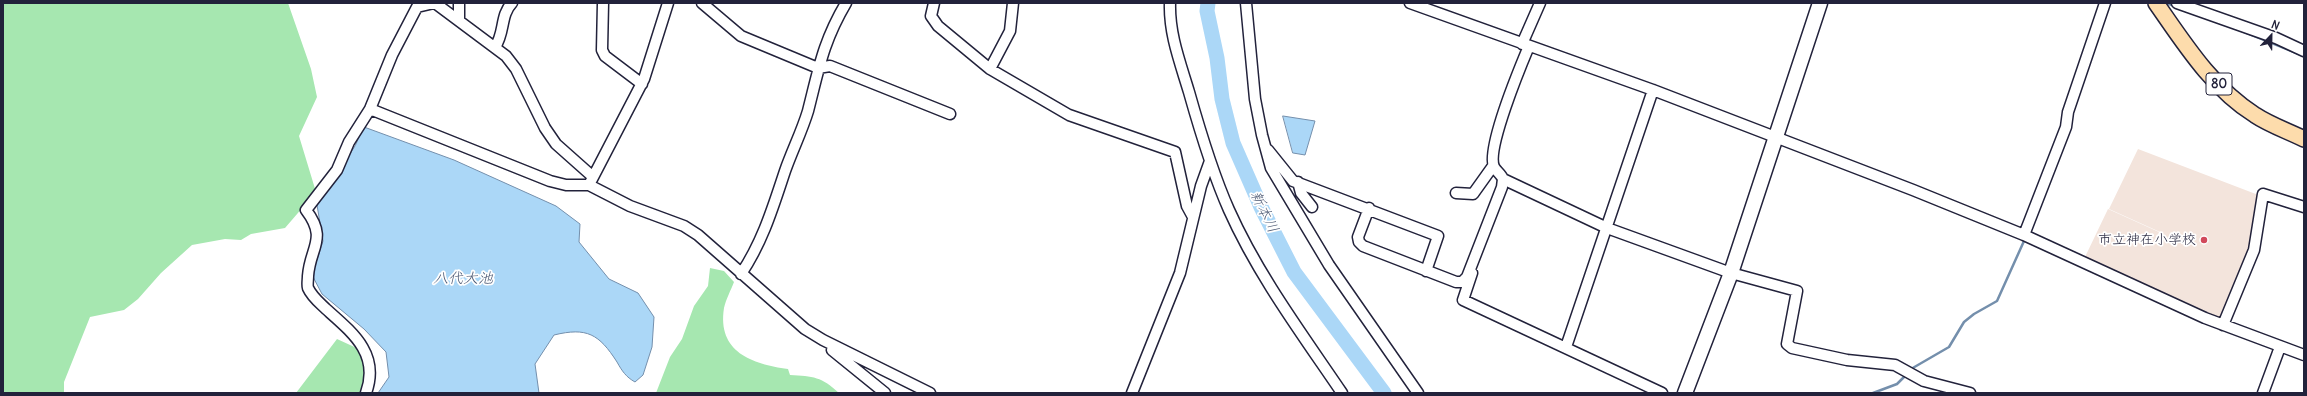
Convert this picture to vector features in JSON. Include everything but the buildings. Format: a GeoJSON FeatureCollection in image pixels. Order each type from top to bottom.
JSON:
{"type":"FeatureCollection","features":[{"type":"Feature","properties":{"kind":"main road","name":"80"},"geometry":{"type":"LineString","coordinates":[[2156,3],[2196,59],[2222,88],[2254,115],[2304,139]]}},
{"type":"Feature","properties":{"kind":"street"},"geometry":{"type":"LineString","coordinates":[[366,393],[371,373],[368,355],[357,340],[314,298],[308,287],[308,272],[318,237],[313,219],[306,210],[337,170],[349,142],[370,110],[392,56],[418,7],[435,3],[459,19],[506,56],[516,69],[545,128],[556,144],[591,180],[630,206],[684,226],[698,235],[805,329],[831,344],[930,393]]}},
{"type":"Feature","properties":{"kind":"street"},"geometry":{"type":"LineString","coordinates":[[459,3],[459,19]]}},
{"type":"Feature","properties":{"kind":"street"},"geometry":{"type":"LineString","coordinates":[[495,47],[501,39],[505,13],[512,3]]}},
{"type":"Feature","properties":{"kind":"street"},"geometry":{"type":"LineString","coordinates":[[603,3],[602,50],[605,56],[642,84]]}},
{"type":"Feature","properties":{"kind":"street"},"geometry":{"type":"LineString","coordinates":[[370,110],[550,181],[566,185],[591,180],[602,163],[642,84],[668,3]]}},
{"type":"Feature","properties":{"kind":"street"},"geometry":{"type":"LineString","coordinates":[[702,3],[742,36],[818,68],[830,66],[950,114]]}},
{"type":"Feature","properties":{"kind":"street"},"geometry":{"type":"LineString","coordinates":[[741,274],[761,240],[776,202],[785,172],[808,112],[818,68],[831,28],[846,3]]}},
{"type":"Feature","properties":{"kind":"street"},"geometry":{"type":"LineString","coordinates":[[934,3],[932,16],[938,26],[990,69],[1076,118],[1174,152],[1187,206],[1193,217]]}},
{"type":"Feature","properties":{"kind":"street"},"geometry":{"type":"LineString","coordinates":[[990,69],[1010,31],[1013,3]]}},
{"type":"Feature","properties":{"kind":"street"},"geometry":{"type":"LineString","coordinates":[[1170,3],[1169,18],[1174,47],[1210,161],[1228,209],[1247,246],[1342,393]]}},
{"type":"Feature","properties":{"kind":"street"},"geometry":{"type":"LineString","coordinates":[[1246,3],[1255,99],[1272,168],[1328,265],[1418,393]]}},
{"type":"Feature","properties":{"kind":"street"},"geometry":{"type":"LineString","coordinates":[[1410,3],[1777,136],[2024,235],[2223,325],[2304,355]]}},
{"type":"Feature","properties":{"kind":"street"},"geometry":{"type":"LineString","coordinates":[[1540,3],[1503,113],[1493,156],[1494,166],[1503,179],[1607,228],[1731,273],[1797,291],[1787,344],[1792,348],[1847,360],[1895,365],[1924,381],[1970,393]]}},
{"type":"Feature","properties":{"kind":"street"},"geometry":{"type":"LineString","coordinates":[[1685,393],[1731,273],[1820,3]]}},
{"type":"Feature","properties":{"kind":"street"},"geometry":{"type":"LineString","coordinates":[[2024,235],[2066,126],[2068,112],[2105,3]]}},
{"type":"Feature","properties":{"kind":"street"},"geometry":{"type":"LineString","coordinates":[[2177,3],[2276,38],[2304,51]]}},
{"type":"Feature","properties":{"kind":"street"},"geometry":{"type":"LineString","coordinates":[[1566,347],[1653,90]]}},
{"type":"Feature","properties":{"kind":"street"},"geometry":{"type":"LineString","coordinates":[[1266,148],[1286,174],[1298,182],[1369,208],[1438,236],[1426,271]]}},
{"type":"Feature","properties":{"kind":"street"},"geometry":{"type":"LineString","coordinates":[[1132,393],[1180,273],[1193,217],[1210,161]]}},
{"type":"Feature","properties":{"kind":"street"},"geometry":{"type":"LineString","coordinates":[[1456,193],[1473,194],[1494,166]]}},
{"type":"Feature","properties":{"kind":"street"},"geometry":{"type":"LineString","coordinates":[[1369,208],[1358,237],[1359,242],[1363,246],[1426,271],[1462,282],[1467,277],[1482,240],[1503,179]]}},
{"type":"Feature","properties":{"kind":"street"},"geometry":{"type":"LineString","coordinates":[[1298,182],[1300,193],[1312,207]]}},
{"type":"Feature","properties":{"kind":"street"},"geometry":{"type":"LineString","coordinates":[[2223,325],[2254,250],[2263,194],[2304,207]]}},
{"type":"Feature","properties":{"kind":"street"},"geometry":{"type":"LineString","coordinates":[[1482,240],[1483,246],[1463,300],[1662,393]]}},
{"type":"Feature","properties":{"kind":"street"},"geometry":{"type":"LineString","coordinates":[[831,344],[832,350],[885,393]]}},
{"type":"Feature","properties":{"kind":"street"},"geometry":{"type":"LineString","coordinates":[[2263,393],[2280,346]]}},
{"type":"Feature","properties":{"kind":"shaded area","name":"市立神在小学校"},"geometry":{"type":"Polygon","coordinates":[[[2138,149],[2261,196],[2251,249],[2220,318],[2085,257],[2108,209],[2159,232],[2153,248],[2160,232],[2109,209],[2138,149]]]}},
{"type":"Feature","properties":{"kind":"green space"},"geometry":{"type":"Polygon","coordinates":[[[3,3],[288,3],[311,69],[317,97],[299,136],[316,192],[285,228],[251,234],[241,240],[225,239],[192,245],[161,273],[138,299],[124,310],[90,317],[64,382],[64,393],[3,393],[3,3]]]}},
{"type":"Feature","properties":{"kind":"green space"},"geometry":{"type":"Polygon","coordinates":[[[710,268],[724,271],[734,282],[724,308],[723,323],[726,335],[732,345],[740,353],[762,364],[788,369],[790,375],[817,378],[839,393],[656,393],[670,357],[682,339],[694,306],[708,286],[710,268]]]}},
{"type":"Feature","properties":{"kind":"green space"},"geometry":{"type":"Polygon","coordinates":[[[337,339],[361,350],[368,367],[362,393],[296,393],[337,339]]]}},
{"type":"Feature","properties":{"kind":"water"},"geometry":{"type":"Polygon","coordinates":[[[1283,116],[1315,121],[1305,155],[1293,153],[1283,116]]]}},
{"type":"Feature","properties":{"kind":"water","name":"八代大池"},"geometry":{"type":"Polygon","coordinates":[[[364,127],[454,160],[556,206],[580,224],[579,242],[609,279],[638,293],[654,317],[652,347],[643,375],[635,382],[624,374],[610,352],[598,339],[591,335],[575,332],[554,335],[535,364],[539,393],[378,393],[389,377],[386,352],[364,329],[322,294],[312,275],[323,241],[317,205],[355,146],[364,127]]]}},
{"type":"Feature","properties":{"kind":"waterway","name":"新本川"},"geometry":{"type":"LineString","coordinates":[[1208,3],[1207,11],[1217,58],[1222,99],[1233,143],[1261,207],[1294,272],[1384,393]]}},
{"type":"Feature","properties":{"kind":"waterway"},"geometry":{"type":"LineString","coordinates":[[2167,3],[2176,7]]}},
{"type":"Feature","properties":{"kind":"waterway"},"geometry":{"type":"LineString","coordinates":[[2237,29],[2304,56]]}},
{"type":"Feature","properties":{"kind":"waterway"},"geometry":{"type":"LineString","coordinates":[[1911,369],[1949,347],[1964,322],[1974,314],[1997,301],[2024,241]]}},
{"type":"Feature","properties":{"kind":"waterway"},"geometry":{"type":"LineString","coordinates":[[1873,393],[1897,384],[1905,376]]}},
{"type":"Feature","properties":{"kind":"place","name":"市立神在小学校"},"geometry":{"type":"Point","coordinates":[2204,240]}}]}
